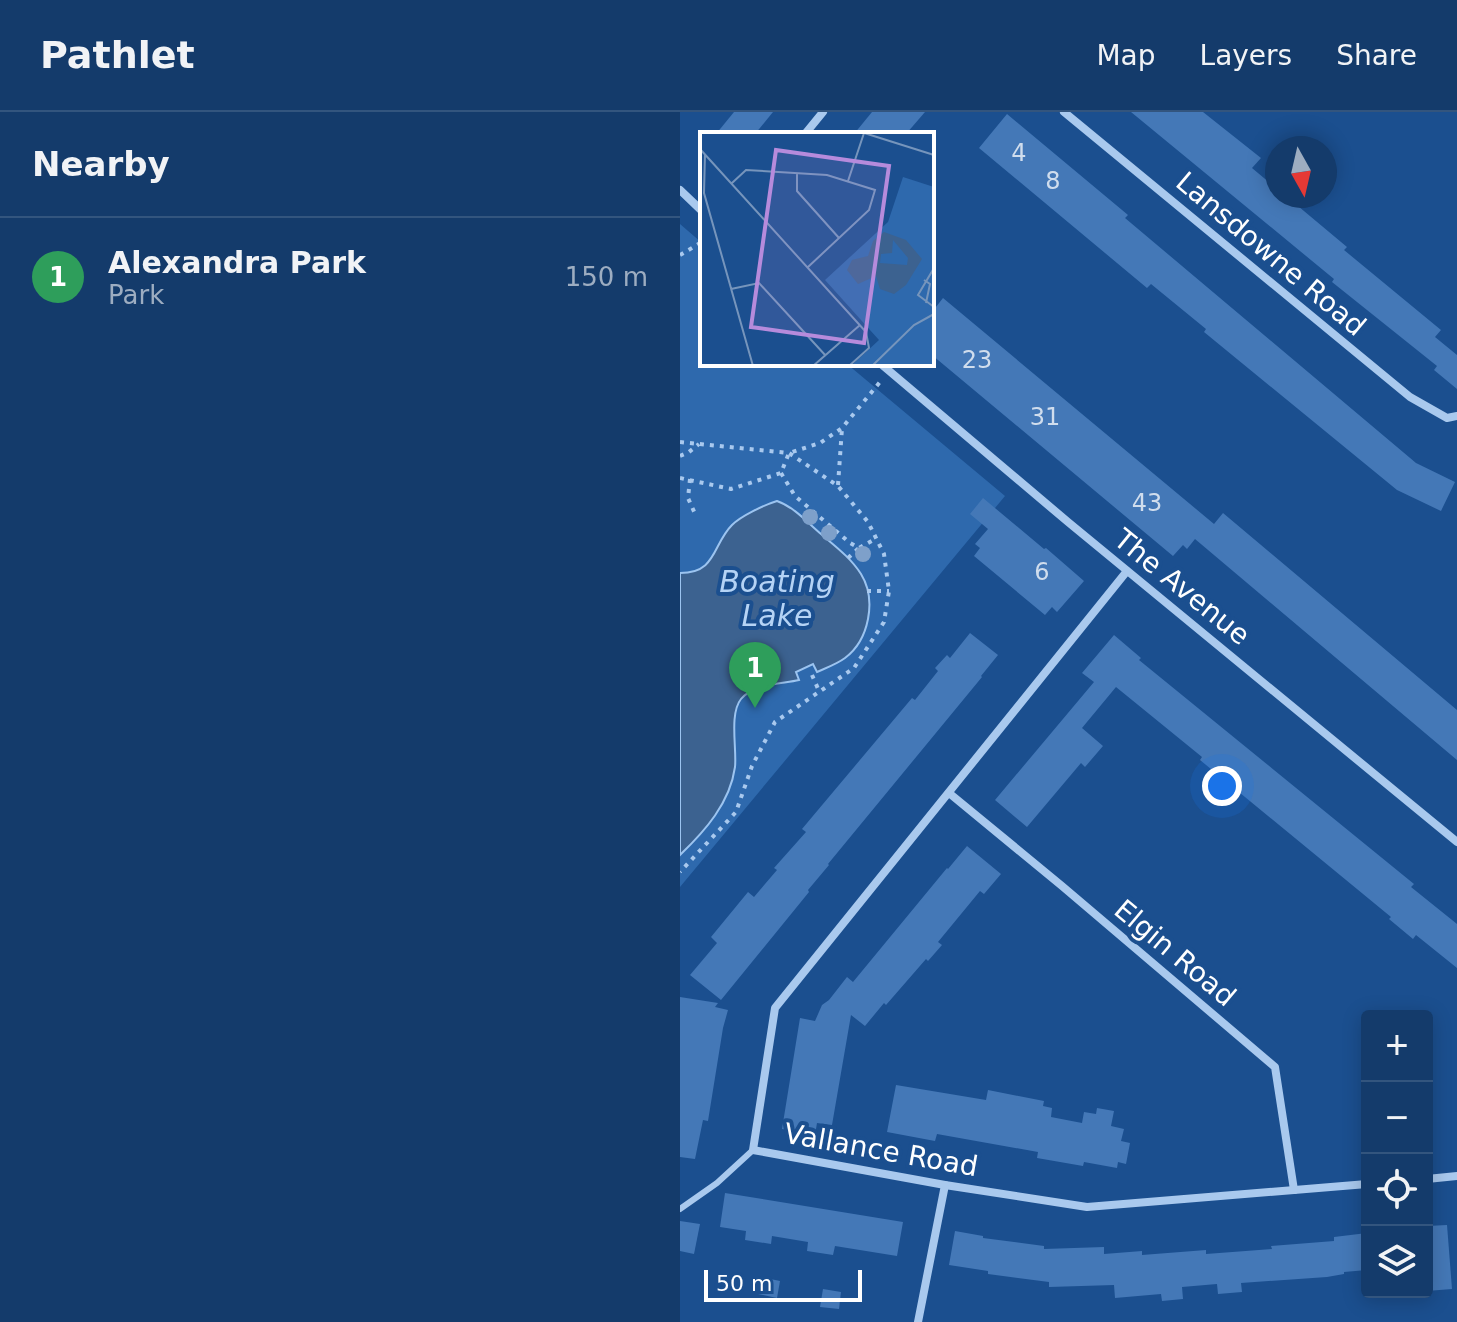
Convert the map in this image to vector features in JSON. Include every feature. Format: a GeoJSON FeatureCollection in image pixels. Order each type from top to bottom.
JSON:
{"type":"FeatureCollection","features":[{"type":"Feature","properties":{"kind":"street"},"geometry":{"type":"LineString","coordinates":[[807,132],[823,112]]}},
{"type":"Feature","properties":{"kind":"street","name":"Lansdowne Road"},"geometry":{"type":"LineString","coordinates":[[1064,112],[1410,397],[1447,418],[1457,416]]}},
{"type":"Feature","properties":{"kind":"street"},"geometry":{"type":"LineString","coordinates":[[680,190],[700,209]]}},
{"type":"Feature","properties":{"kind":"street","name":"The Avenue"},"geometry":{"type":"LineString","coordinates":[[885,367],[1457,842]]}},
{"type":"Feature","properties":{"kind":"street","name":"Vallance Road"},"geometry":{"type":"LineString","coordinates":[[1127,571],[775,1008],[753,1150],[1087,1207],[1361,1184]]}},
{"type":"Feature","properties":{"kind":"street","name":"Elgin Road"},"geometry":{"type":"LineString","coordinates":[[949,793],[1275,1067],[1294,1190]]}},
{"type":"Feature","properties":{"kind":"street"},"geometry":{"type":"LineString","coordinates":[[1433,1178],[1457,1176]]}},
{"type":"Feature","properties":{"kind":"street"},"geometry":{"type":"LineString","coordinates":[[918,1322],[945,1185]]}},
{"type":"Feature","properties":{"kind":"lane"},"geometry":{"type":"LineString","coordinates":[[680,1209],[717,1183],[753,1150]]}},
{"type":"Feature","properties":{"kind":"path"},"geometry":{"type":"LineString","coordinates":[[680,255],[700,243]]}},
{"type":"Feature","properties":{"kind":"path"},"geometry":{"type":"LineString","coordinates":[[680,442],[789,453],[820,443],[842,428],[885,367]]}},
{"type":"Feature","properties":{"kind":"path"},"geometry":{"type":"LineString","coordinates":[[838,486],[842,428]]}},
{"type":"Feature","properties":{"kind":"path"},"geometry":{"type":"LineString","coordinates":[[680,456],[699,444]]}},
{"type":"Feature","properties":{"kind":"path"},"geometry":{"type":"LineString","coordinates":[[781,473],[789,453]]}},
{"type":"Feature","properties":{"kind":"path"},"geometry":{"type":"LineString","coordinates":[[680,872],[736,812],[752,766],[775,722],[854,668],[884,622],[889,591],[884,554],[868,522],[838,486],[789,453]]}},
{"type":"Feature","properties":{"kind":"path"},"geometry":{"type":"LineString","coordinates":[[680,478],[731,489],[781,473]]}},
{"type":"Feature","properties":{"kind":"path"},"geometry":{"type":"LineString","coordinates":[[781,473],[795,496],[859,548]]}},
{"type":"Feature","properties":{"kind":"path"},"geometry":{"type":"LineString","coordinates":[[690,479],[688,498],[696,516]]}},
{"type":"Feature","properties":{"kind":"path"},"geometry":{"type":"LineString","coordinates":[[848,558],[875,539]]}},
{"type":"Feature","properties":{"kind":"path"},"geometry":{"type":"LineString","coordinates":[[867,591],[889,591]]}},
{"type":"Feature","properties":{"kind":"path"},"geometry":{"type":"LineString","coordinates":[[812,675],[819,691]]}},
{"type":"Feature","properties":{"kind":"shaded area"},"geometry":{"type":"Polygon","coordinates":[[[680,224],[700,241],[700,366],[849,366],[1005,496],[680,887],[680,224]]]}},
{"type":"Feature","properties":{"kind":"water","name":"Boating Lake"},"geometry":{"type":"Polygon","coordinates":[[[777,501],[800,515],[857,568],[869,596],[865,630],[860,641],[842,660],[817,672],[813,664],[796,672],[799,680],[760,687],[741,699],[735,713],[735,767],[728,793],[707,826],[680,855],[680,573],[701,568],[732,525],[753,511],[777,501]]]}},
{"type":"Feature","properties":{"kind":"building"},"geometry":{"type":"Polygon","coordinates":[[[734,112],[773,112],[757,132],[718,132],[734,112]]]}},
{"type":"Feature","properties":{"kind":"building"},"geometry":{"type":"Polygon","coordinates":[[[872,112],[925,112],[908,132],[856,132],[872,112]]]}},
{"type":"Feature","properties":{"kind":"building"},"geometry":{"type":"Polygon","coordinates":[[[1131,112],[1203,112],[1261,158],[1252,168],[1265,179],[1265,208],[1300,208],[1347,247],[1344,250],[1441,330],[1435,337],[1457,355],[1457,389],[1434,370],[1437,366],[1332,282],[1334,279],[1131,112]]]}},
{"type":"Feature","properties":{"kind":"building"},"geometry":{"type":"Polygon","coordinates":[[[1007,114],[1128,215],[1125,218],[1416,463],[1455,482],[1441,511],[1397,490],[1204,332],[1206,329],[1151,284],[1147,288],[979,148],[1007,114]]]}},
{"type":"Feature","properties":{"kind":"building"},"geometry":{"type":"Polygon","coordinates":[[[943,298],[1214,524],[1223,513],[1457,710],[1457,760],[1195,539],[1187,549],[1183,545],[1173,556],[934,357],[934,309],[943,298]]]}},
{"type":"Feature","properties":{"kind":"building"},"geometry":{"type":"Polygon","coordinates":[[[983,498],[1084,581],[1057,612],[1052,607],[1045,615],[974,556],[980,548],[975,544],[988,529],[970,514],[983,498]]]}},
{"type":"Feature","properties":{"kind":"building"},"geometry":{"type":"Polygon","coordinates":[[[970,633],[998,655],[721,1000],[690,975],[717,943],[711,937],[748,892],[754,897],[777,870],[774,868],[806,832],[802,829],[912,698],[915,700],[938,671],[935,668],[947,655],[950,658],[970,633]]]}},
{"type":"Feature","properties":{"kind":"building"},"geometry":{"type":"Polygon","coordinates":[[[1114,635],[1141,658],[1139,660],[1414,884],[1411,887],[1457,924],[1457,968],[1416,935],[1413,939],[1389,919],[1391,917],[1116,687],[1082,728],[1103,746],[1085,767],[1081,763],[1027,827],[995,800],[1094,682],[1082,673],[1114,635]]]}},
{"type":"Feature","properties":{"kind":"building"},"geometry":{"type":"Polygon","coordinates":[[[967,846],[1001,874],[984,894],[980,891],[938,942],[942,945],[865,1026],[851,1015],[832,1125],[817,1123],[815,1135],[782,1129],[800,1018],[815,1021],[822,1005],[847,977],[853,982],[967,846]]]}},
{"type":"Feature","properties":{"kind":"building"},"geometry":{"type":"Polygon","coordinates":[[[680,997],[718,1003],[715,1007],[728,1010],[708,1121],[703,1120],[695,1159],[680,1157],[680,997]]]}},
{"type":"Feature","properties":{"kind":"building"},"geometry":{"type":"Polygon","coordinates":[[[896,1085],[986,1100],[988,1090],[1044,1101],[1043,1106],[1052,1108],[1051,1117],[1082,1123],[1084,1112],[1096,1114],[1097,1108],[1114,1111],[1111,1126],[1124,1129],[1121,1141],[1130,1143],[1126,1164],[1118,1162],[1117,1168],[1084,1162],[1083,1166],[1037,1158],[1038,1152],[937,1134],[935,1141],[887,1132],[896,1085]]]}},
{"type":"Feature","properties":{"kind":"building"},"geometry":{"type":"Polygon","coordinates":[[[725,1193],[903,1222],[897,1256],[835,1246],[833,1255],[807,1251],[808,1242],[772,1236],[771,1244],[745,1240],[746,1231],[720,1227],[725,1193]]]}},
{"type":"Feature","properties":{"kind":"building"},"geometry":{"type":"Polygon","coordinates":[[[680,1221],[700,1224],[694,1254],[680,1251],[680,1221]]]}},
{"type":"Feature","properties":{"kind":"building"},"geometry":{"type":"Polygon","coordinates":[[[1447,1225],[1452,1289],[1433,1291],[1433,1226],[1447,1225]]]}},
{"type":"Feature","properties":{"kind":"building"},"geometry":{"type":"Polygon","coordinates":[[[955,1231],[1044,1246],[1044,1249],[1104,1247],[1104,1254],[1142,1251],[1142,1255],[1272,1249],[1271,1246],[1334,1241],[1334,1237],[1361,1234],[1361,1271],[1327,1277],[1241,1283],[1242,1292],[1218,1294],[1217,1284],[1182,1287],[1183,1299],[1162,1301],[1161,1294],[1115,1298],[1114,1285],[1049,1287],[1049,1282],[949,1265],[955,1231]]]}},
{"type":"Feature","properties":{"kind":"building"},"geometry":{"type":"Polygon","coordinates":[[[761,1277],[780,1281],[777,1298],[758,1294],[761,1277]]]}},
{"type":"Feature","properties":{"kind":"building"},"geometry":{"type":"Polygon","coordinates":[[[823,1289],[841,1292],[839,1309],[820,1307],[823,1289]]]}},
{"type":"Feature","properties":{"kind":"place","name":"Alexandra Park"},"geometry":{"type":"Point","coordinates":[755,708]}}]}
